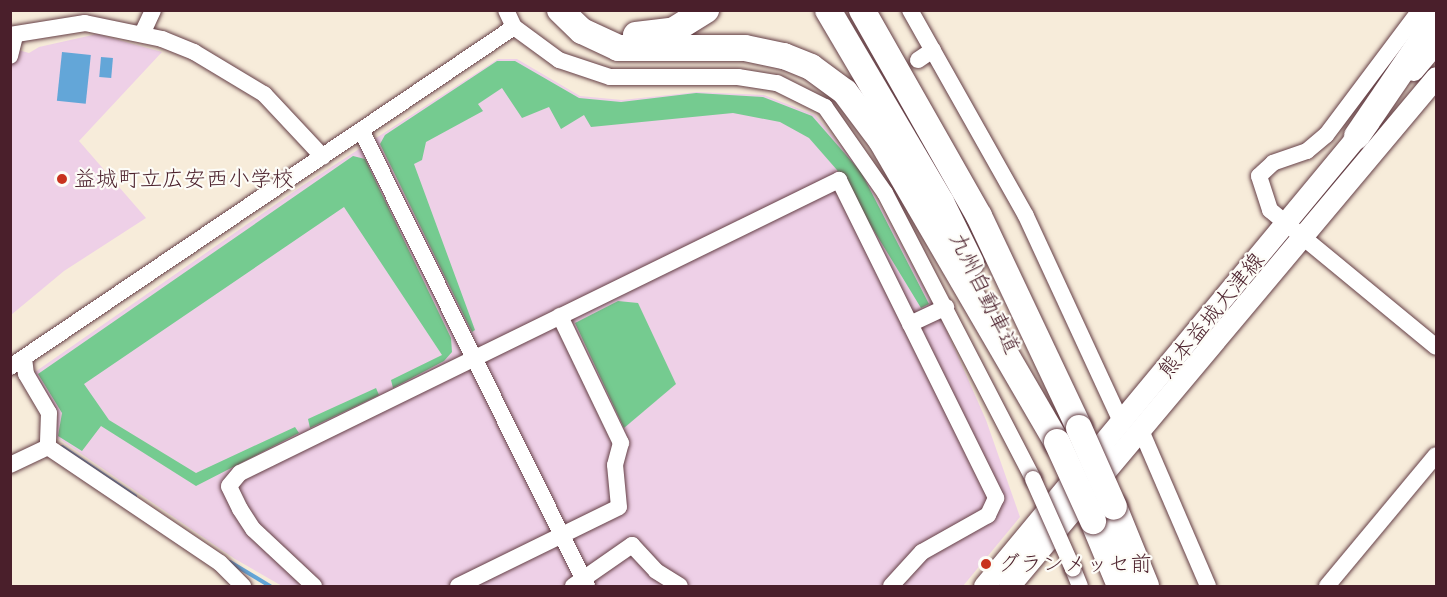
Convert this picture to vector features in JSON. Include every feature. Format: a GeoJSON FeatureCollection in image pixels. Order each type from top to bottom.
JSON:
{"type":"FeatureCollection","features":[{"type":"Feature","properties":{"kind":"highway"},"geometry":{"type":"LineString","coordinates":[[560,10],[582,31],[618,48],[744,48],[784,56],[811,67],[845,92],[882,140],[1057,442]]}},
{"type":"Feature","properties":{"kind":"highway"},"geometry":{"type":"LineString","coordinates":[[579,10],[606,28],[633,35],[674,30],[706,10]]}},
{"type":"Feature","properties":{"kind":"highway","name":"九州自動車道"},"geometry":{"type":"LineString","coordinates":[[828,10],[941,202],[1057,442],[1104,514],[1146,586]]}},
{"type":"Feature","properties":{"kind":"highway","name":"九州自動車道"},"geometry":{"type":"LineString","coordinates":[[862,10],[872,21],[980,216],[1079,428],[1104,514],[1120,586]]}},
{"type":"Feature","properties":{"kind":"highway"},"geometry":{"type":"LineString","coordinates":[[1357,136],[1437,21]]}},
{"type":"Feature","properties":{"kind":"main road","name":"熊本益城大津線"},"geometry":{"type":"LineString","coordinates":[[1009,586],[1287,223],[1357,136],[1437,43]]}},
{"type":"Feature","properties":{"kind":"main road","name":"熊本益城大津線"},"geometry":{"type":"LineString","coordinates":[[984,586],[1304,237],[1437,76]]}},
{"type":"Feature","properties":{"kind":"street"},"geometry":{"type":"LineString","coordinates":[[142,34],[153,10]]}},
{"type":"Feature","properties":{"kind":"street"},"geometry":{"type":"LineString","coordinates":[[506,10],[514,27],[559,60],[610,77],[738,77],[777,83],[832,103],[885,193],[946,307],[1033,479],[1080,586]]}},
{"type":"Feature","properties":{"kind":"street"},"geometry":{"type":"LineString","coordinates":[[910,10],[1026,216],[1208,586]]}},
{"type":"Feature","properties":{"kind":"street"},"geometry":{"type":"LineString","coordinates":[[1420,10],[1326,135],[1307,151],[1273,163],[1259,176],[1270,210],[1437,347]]}},
{"type":"Feature","properties":{"kind":"street"},"geometry":{"type":"LineString","coordinates":[[10,56],[13,35],[85,23],[142,34],[194,52],[264,94],[323,157]]}},
{"type":"Feature","properties":{"kind":"street"},"geometry":{"type":"LineString","coordinates":[[48,447],[49,413],[17,363],[362,132],[514,27]]}},
{"type":"Feature","properties":{"kind":"street"},"geometry":{"type":"LineString","coordinates":[[918,60],[933,50]]}},
{"type":"Feature","properties":{"kind":"street"},"geometry":{"type":"LineString","coordinates":[[1409,108],[1437,82]]}},
{"type":"Feature","properties":{"kind":"street"},"geometry":{"type":"LineString","coordinates":[[362,132],[563,536],[581,584],[632,545],[656,571],[680,586]]}},
{"type":"Feature","properties":{"kind":"street"},"geometry":{"type":"LineString","coordinates":[[314,586],[254,529],[229,486],[240,473],[839,180],[996,498],[988,515],[922,552],[891,586]]}},
{"type":"Feature","properties":{"kind":"street"},"geometry":{"type":"LineString","coordinates":[[910,324],[946,307]]}},
{"type":"Feature","properties":{"kind":"street"},"geometry":{"type":"LineString","coordinates":[[458,586],[619,507],[615,473],[621,443],[560,316]]}},
{"type":"Feature","properties":{"kind":"street"},"geometry":{"type":"LineString","coordinates":[[10,465],[48,447]]}},
{"type":"Feature","properties":{"kind":"street"},"geometry":{"type":"LineString","coordinates":[[48,447],[220,563],[243,586]]}},
{"type":"Feature","properties":{"kind":"street"},"geometry":{"type":"LineString","coordinates":[[1327,586],[1437,456]]}},
{"type":"Feature","properties":{"kind":"shaded area","name":"益城町立広安西小学校"},"geometry":{"type":"Polygon","coordinates":[[[97,34],[162,52],[79,141],[146,218],[64,271],[11,315],[11,48],[29,53],[39,47],[97,34]]]}},
{"type":"Feature","properties":{"kind":"shaded area"},"geometry":{"type":"Polygon","coordinates":[[[498,59],[517,59],[580,96],[622,100],[697,92],[764,95],[815,115],[862,171],[945,327],[986,420],[1020,517],[963,586],[282,586],[235,559],[55,436],[58,414],[36,381],[35,372],[302,186],[498,59]]]}},
{"type":"Feature","properties":{"kind":"green space"},"geometry":{"type":"Polygon","coordinates":[[[497,61],[515,61],[579,98],[621,102],[696,93],[763,97],[812,116],[861,172],[929,304],[921,308],[837,170],[809,138],[780,122],[733,113],[591,127],[584,115],[561,129],[549,107],[522,118],[502,88],[478,104],[483,111],[426,142],[422,160],[414,164],[475,330],[472,332],[380,144],[385,135],[497,61]]]}},
{"type":"Feature","properties":{"kind":"green space"},"geometry":{"type":"Polygon","coordinates":[[[353,156],[365,159],[451,338],[452,352],[444,361],[393,388],[391,380],[442,355],[344,207],[84,384],[109,420],[196,473],[295,427],[299,433],[196,486],[101,426],[82,451],[58,436],[62,413],[38,374],[353,156]]]}},
{"type":"Feature","properties":{"kind":"green space"},"geometry":{"type":"Polygon","coordinates":[[[618,301],[638,303],[676,384],[624,428],[575,323],[618,301]]]}},
{"type":"Feature","properties":{"kind":"green space"},"geometry":{"type":"Polygon","coordinates":[[[376,388],[379,395],[310,428],[308,419],[376,388]]]}},
{"type":"Feature","properties":{"kind":"water"},"geometry":{"type":"Polygon","coordinates":[[[62,52],[91,55],[86,104],[57,101],[62,52]]]}},
{"type":"Feature","properties":{"kind":"water"},"geometry":{"type":"Polygon","coordinates":[[[101,57],[113,58],[111,78],[99,77],[101,57]]]}},
{"type":"Feature","properties":{"kind":"waterway"},"geometry":{"type":"LineString","coordinates":[[62,447],[135,496]]}},
{"type":"Feature","properties":{"kind":"waterway"},"geometry":{"type":"LineString","coordinates":[[230,562],[270,586]]}},
{"type":"Feature","properties":{"kind":"place","name":"益城町立広安西小学校"},"geometry":{"type":"Point","coordinates":[62,179]}},
{"type":"Feature","properties":{"kind":"place","name":"グランメッセ前"},"geometry":{"type":"Point","coordinates":[986,564]}}]}
